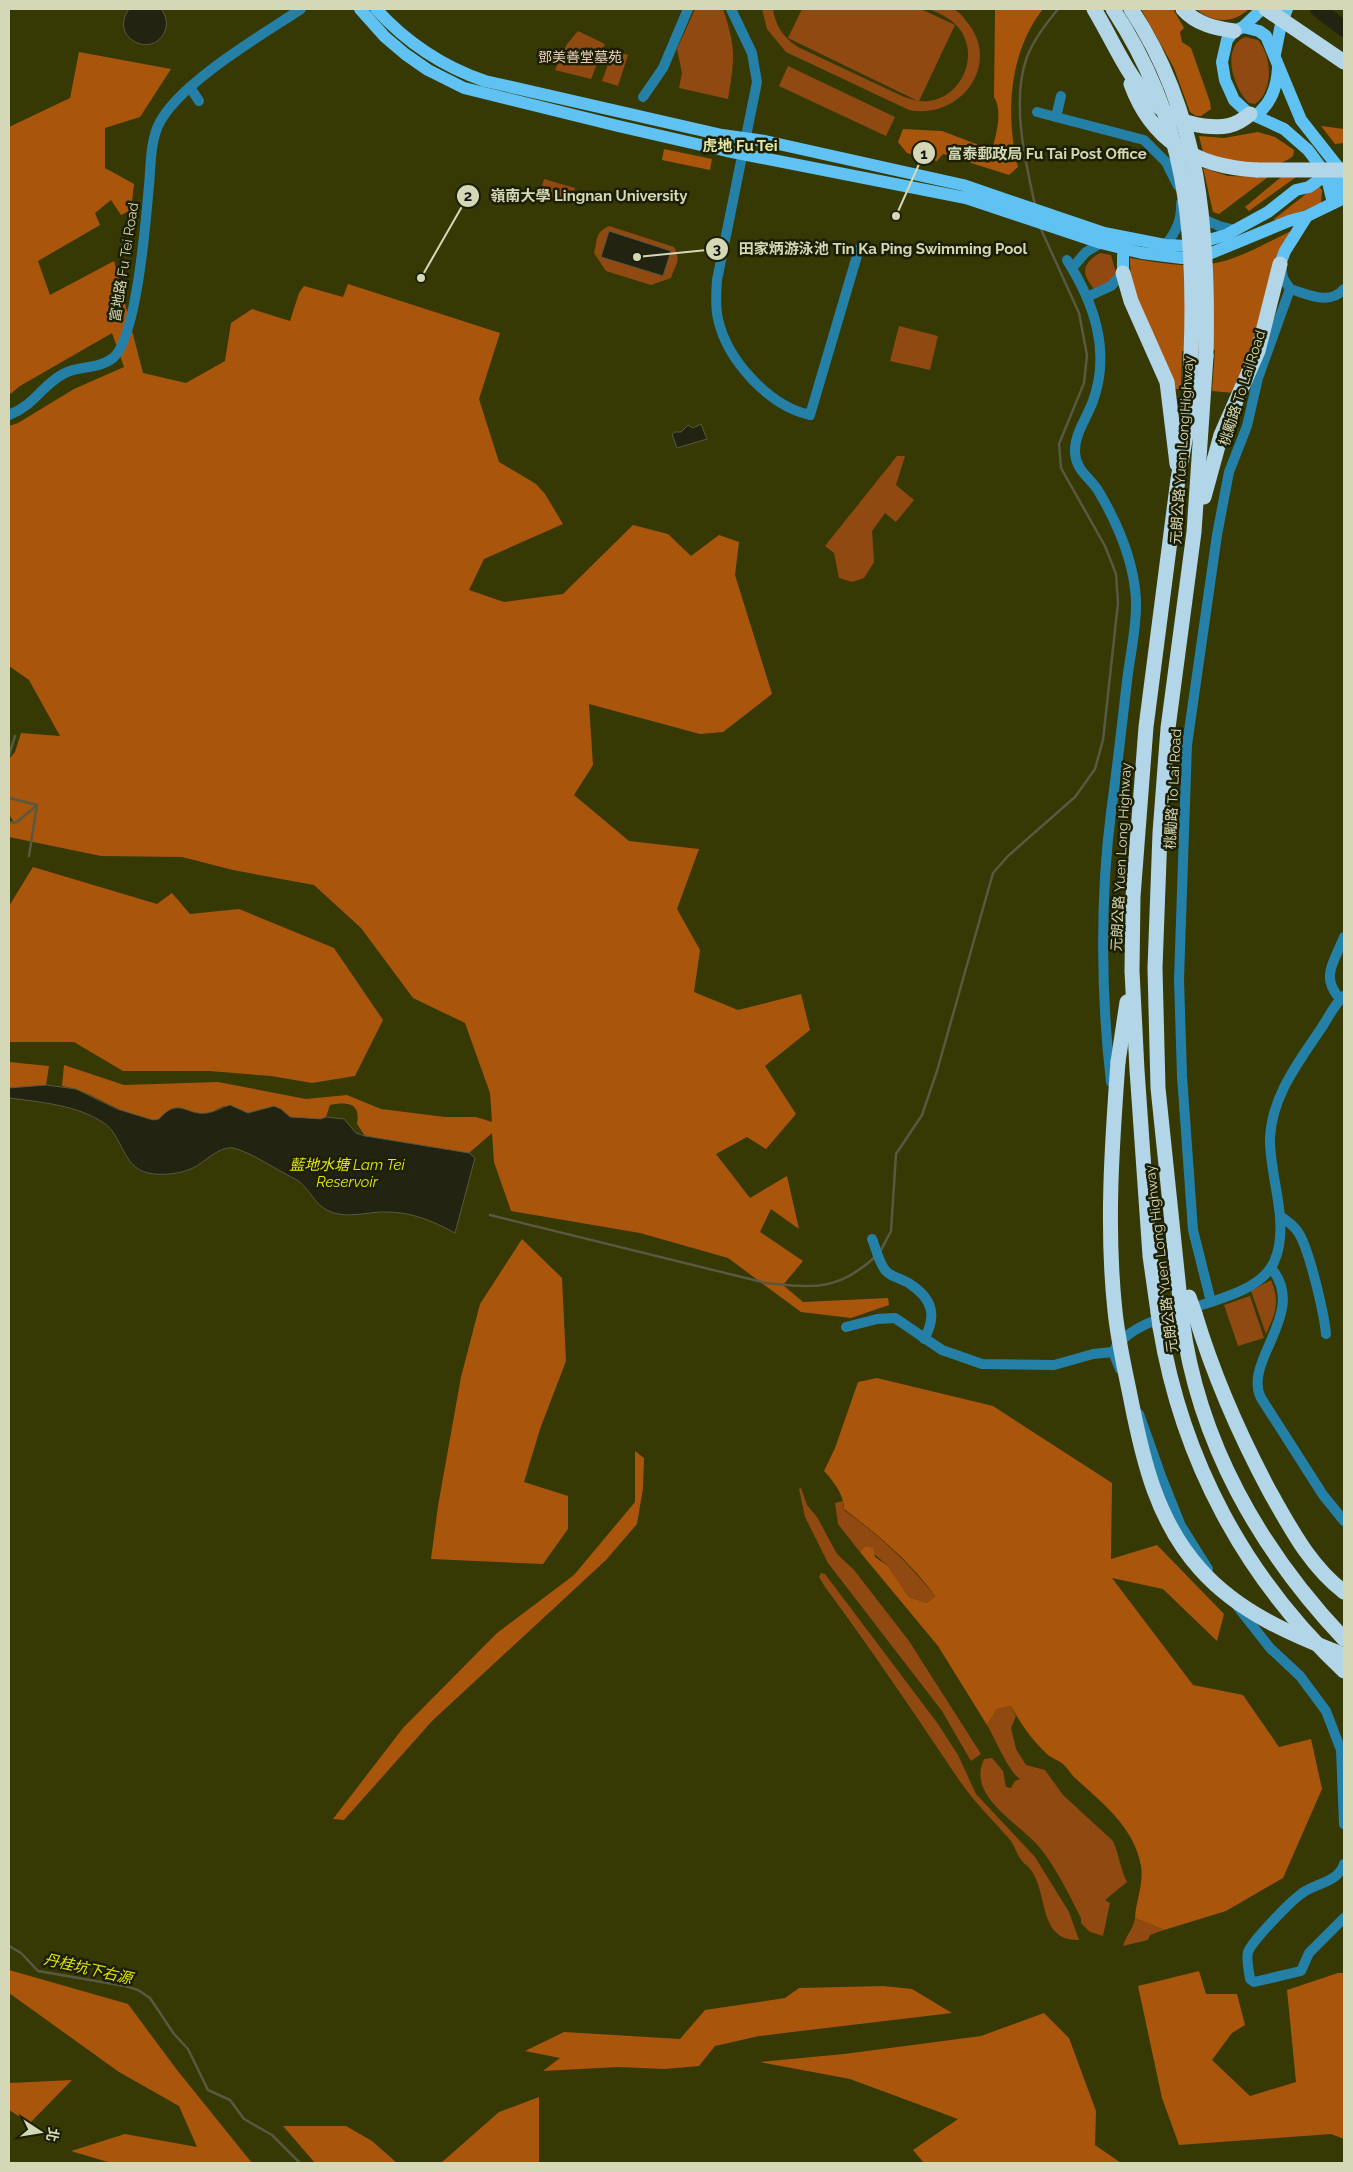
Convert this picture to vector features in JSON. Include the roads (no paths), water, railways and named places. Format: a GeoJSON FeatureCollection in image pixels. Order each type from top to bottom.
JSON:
{"type":"FeatureCollection","features":[{"type":"Feature","properties":{"kind":"highway"},"geometry":{"type":"LineString","coordinates":[[1094,9],[1126,68],[1139,103],[1169,140],[1188,153],[1208,163],[1231,168],[1256,170],[1342,167]]}},
{"type":"Feature","properties":{"kind":"highway","name":"元朗公路 Yuen Long Highway"},"geometry":{"type":"LineString","coordinates":[[1113,9],[1130,35],[1156,88],[1171,131],[1182,174],[1188,210],[1199,356],[1178,479],[1146,727],[1133,897],[1132,971],[1150,1247],[1159,1319],[1167,1363],[1182,1419],[1201,1471],[1226,1522],[1260,1577],[1282,1606],[1344,1671]]}},
{"type":"Feature","properties":{"kind":"highway","name":"元朗公路 Yuen Long Highway"},"geometry":{"type":"LineString","coordinates":[[1131,9],[1150,42],[1172,92],[1194,159],[1206,246],[1199,356],[1194,532],[1168,728],[1160,833],[1155,968],[1158,1088],[1175,1249],[1188,1316],[1186,1346],[1197,1392],[1212,1437],[1230,1479],[1260,1532],[1288,1574],[1344,1639]]}},
{"type":"Feature","properties":{"kind":"highway"},"geometry":{"type":"LineString","coordinates":[[1183,9],[1196,20],[1206,25],[1238,29]]}},
{"type":"Feature","properties":{"kind":"highway"},"geometry":{"type":"LineString","coordinates":[[1266,9],[1344,62]]}},
{"type":"Feature","properties":{"kind":"highway"},"geometry":{"type":"LineString","coordinates":[[1126,68],[1156,106],[1185,123],[1228,127],[1240,123],[1253,115]]}},
{"type":"Feature","properties":{"kind":"highway"},"geometry":{"type":"LineString","coordinates":[[1194,532],[1221,435],[1258,351],[1280,264]]}},
{"type":"Feature","properties":{"kind":"highway"},"geometry":{"type":"LineString","coordinates":[[1123,273],[1131,301],[1167,382],[1178,479]]}},
{"type":"Feature","properties":{"kind":"highway"},"geometry":{"type":"LineString","coordinates":[[1132,971],[1118,1062],[1111,1194],[1115,1310],[1138,1437],[1154,1494],[1179,1541],[1210,1580],[1257,1616],[1344,1655]]}},
{"type":"Feature","properties":{"kind":"highway"},"geometry":{"type":"LineString","coordinates":[[1188,1316],[1203,1342],[1238,1431],[1286,1521],[1318,1568],[1344,1592]]}},
{"type":"Feature","properties":{"kind":"highway"},"geometry":{"type":"LineString","coordinates":[[1309,1640],[1344,1644]]}},
{"type":"Feature","properties":{"kind":"main road"},"geometry":{"type":"LineString","coordinates":[[360,9],[385,37],[405,54],[438,76],[464,88],[618,126],[743,154],[966,198],[1011,205]]}},
{"type":"Feature","properties":{"kind":"main road"},"geometry":{"type":"LineString","coordinates":[[376,9],[425,54],[469,76],[519,90],[746,139],[765,141],[903,170],[969,186],[1011,205],[1057,222],[1101,243],[1165,245],[1201,243],[1236,230],[1268,212],[1296,190],[1309,186],[1322,170],[1342,167]]}},
{"type":"Feature","properties":{"kind":"main road"},"geometry":{"type":"LineString","coordinates":[[1262,9],[1238,29],[1224,47],[1222,70],[1232,95],[1253,115],[1293,136],[1322,170],[1339,200]]}},
{"type":"Feature","properties":{"kind":"main road"},"geometry":{"type":"LineString","coordinates":[[1253,115],[1271,99],[1277,82],[1277,60],[1281,24],[1287,9]]}},
{"type":"Feature","properties":{"kind":"main road"},"geometry":{"type":"LineString","coordinates":[[1238,29],[1263,33],[1277,60],[1301,120],[1342,167]]}},
{"type":"Feature","properties":{"kind":"main road"},"geometry":{"type":"LineString","coordinates":[[1339,200],[1338,189],[1342,167]]}},
{"type":"Feature","properties":{"kind":"main road"},"geometry":{"type":"LineString","coordinates":[[1057,222],[1104,233],[1126,244],[1171,257],[1195,256],[1225,248],[1289,221],[1307,216],[1339,200]]}},
{"type":"Feature","properties":{"kind":"main road"},"geometry":{"type":"LineString","coordinates":[[1280,264],[1285,251],[1307,216]]}},
{"type":"Feature","properties":{"kind":"main road"},"geometry":{"type":"LineString","coordinates":[[1123,273],[1126,244]]}},
{"type":"Feature","properties":{"kind":"street","name":"富地路 Fu Tei Road"},"geometry":{"type":"LineString","coordinates":[[9,415],[32,402],[64,373],[104,363],[115,356],[123,345],[141,257],[154,139],[166,112],[190,88],[221,63],[301,9]]}},
{"type":"Feature","properties":{"kind":"street"},"geometry":{"type":"LineString","coordinates":[[643,97],[663,68],[688,9]]}},
{"type":"Feature","properties":{"kind":"street"},"geometry":{"type":"LineString","coordinates":[[731,9],[752,53],[757,82],[717,280],[718,319],[733,353],[748,372],[772,397],[797,411],[810,415],[859,249]]}},
{"type":"Feature","properties":{"kind":"street"},"geometry":{"type":"LineString","coordinates":[[190,88],[199,101]]}},
{"type":"Feature","properties":{"kind":"street"},"geometry":{"type":"LineString","coordinates":[[1056,117],[1061,96]]}},
{"type":"Feature","properties":{"kind":"street"},"geometry":{"type":"LineString","coordinates":[[1037,112],[1136,137],[1147,142],[1169,166],[1178,184],[1180,199],[1178,224],[1172,238],[1165,245]]}},
{"type":"Feature","properties":{"kind":"street"},"geometry":{"type":"LineString","coordinates":[[1180,199],[1189,210],[1208,221],[1236,230]]}},
{"type":"Feature","properties":{"kind":"street"},"geometry":{"type":"LineString","coordinates":[[1101,243],[1070,264],[1087,297],[1097,326],[1102,361],[1093,403],[1075,444],[1077,463],[1080,470],[1098,490],[1123,538],[1130,560],[1136,602],[1118,773],[1111,813],[1106,882],[1106,1003],[1114,1109]]}},
{"type":"Feature","properties":{"kind":"street"},"geometry":{"type":"LineString","coordinates":[[1280,264],[1283,278],[1290,289],[1324,299],[1334,297],[1344,289]]}},
{"type":"Feature","properties":{"kind":"street"},"geometry":{"type":"LineString","coordinates":[[1087,297],[1110,286],[1123,273]]}},
{"type":"Feature","properties":{"kind":"street","name":"桃勵路 To Lai Road"},"geometry":{"type":"LineString","coordinates":[[1211,1302],[1193,1230],[1182,1076],[1179,979],[1187,745],[1217,535],[1229,472],[1247,426],[1258,378],[1290,289]]}},
{"type":"Feature","properties":{"kind":"street"},"geometry":{"type":"LineString","coordinates":[[1113,1352],[1117,1344],[1137,1329],[1254,1284],[1271,1268],[1277,1254],[1280,1216],[1270,1139],[1273,1119],[1289,1078],[1342,997],[1331,988],[1329,980],[1344,937]]}},
{"type":"Feature","properties":{"kind":"street"},"geometry":{"type":"LineString","coordinates":[[1280,1216],[1298,1232],[1304,1246],[1324,1310],[1326,1334]]}},
{"type":"Feature","properties":{"kind":"street"},"geometry":{"type":"LineString","coordinates":[[872,1239],[886,1271],[910,1284],[921,1294],[931,1308],[932,1324],[924,1340]]}},
{"type":"Feature","properties":{"kind":"street"},"geometry":{"type":"LineString","coordinates":[[1271,1268],[1278,1276],[1281,1285],[1281,1307],[1276,1331],[1257,1373],[1256,1386],[1323,1495],[1344,1520]]}},
{"type":"Feature","properties":{"kind":"street"},"geometry":{"type":"LineString","coordinates":[[846,1327],[877,1319],[895,1318],[924,1340],[959,1357],[982,1364],[1054,1365],[1093,1354],[1113,1352]]}},
{"type":"Feature","properties":{"kind":"street"},"geometry":{"type":"LineString","coordinates":[[1113,1352],[1131,1391],[1160,1476],[1181,1526],[1212,1576],[1270,1648],[1300,1676],[1326,1711],[1341,1750],[1344,1824]]}},
{"type":"Feature","properties":{"kind":"street"},"geometry":{"type":"LineString","coordinates":[[1334,1728],[1344,1734]]}},
{"type":"Feature","properties":{"kind":"street"},"geometry":{"type":"LineString","coordinates":[[1344,1864],[1343,1869],[1331,1880],[1301,1894],[1255,1941],[1247,1953],[1250,1979],[1254,1982],[1301,1971],[1309,1953],[1344,1918]]}},
{"type":"Feature","properties":{"kind":"water"},"geometry":{"type":"Polygon","coordinates":[[[129,9],[161,9],[165,16],[166,25],[165,31],[159,40],[151,44],[143,44],[135,42],[128,36],[124,29],[124,19],[129,9]]]}},
{"type":"Feature","properties":{"kind":"water"},"geometry":{"type":"Polygon","coordinates":[[[609,231],[671,251],[663,276],[601,257],[609,231]]]}},
{"type":"Feature","properties":{"kind":"water"},"geometry":{"type":"Polygon","coordinates":[[[701,424],[707,439],[677,448],[672,434],[681,432],[688,425],[693,428],[701,424]]]}},
{"type":"Feature","properties":{"kind":"water","name":"藍地水塘 Lam Tei Reservoir"},"geometry":{"type":"Polygon","coordinates":[[[46,1085],[76,1089],[117,1109],[153,1120],[159,1119],[166,1112],[177,1108],[207,1113],[230,1105],[248,1113],[274,1106],[290,1117],[344,1119],[356,1133],[365,1136],[469,1153],[475,1158],[455,1233],[431,1221],[407,1214],[383,1212],[351,1215],[338,1214],[330,1212],[319,1204],[297,1180],[256,1157],[233,1148],[223,1149],[193,1168],[182,1172],[159,1174],[139,1170],[128,1158],[115,1135],[104,1123],[70,1108],[9,1098],[9,1088],[46,1085]]]}},
{"type":"Feature","properties":{"kind":"waterway"},"geometry":{"type":"LineString","coordinates":[[1035,205],[1021,131],[1020,92],[1022,74],[1033,44],[1058,9]]}},
{"type":"Feature","properties":{"kind":"waterway"},"geometry":{"type":"LineString","coordinates":[[1318,9],[1344,29]]}},
{"type":"Feature","properties":{"kind":"waterway"},"geometry":{"type":"LineString","coordinates":[[880,1252],[891,1231],[896,1154],[922,1115],[937,1071],[993,873],[1008,856],[1075,797],[1095,769],[1103,740],[1118,603],[1116,574],[1105,546],[1061,468],[1059,444],[1084,383],[1087,355],[1079,313],[1040,227]]}},
{"type":"Feature","properties":{"kind":"waterway"},"geometry":{"type":"LineString","coordinates":[[9,755],[15,736]]}},
{"type":"Feature","properties":{"kind":"waterway"},"geometry":{"type":"LineString","coordinates":[[9,798],[37,805],[29,856]]}},
{"type":"Feature","properties":{"kind":"waterway"},"geometry":{"type":"LineString","coordinates":[[9,823],[17,822],[36,806]]}},
{"type":"Feature","properties":{"kind":"waterway"},"geometry":{"type":"LineString","coordinates":[[490,1215],[766,1283],[812,1286],[838,1281],[850,1276],[876,1256]]}},
{"type":"Feature","properties":{"kind":"waterway","name":"丹桂坑下右源"},"geometry":{"type":"LineString","coordinates":[[9,1946],[21,1953],[38,1971],[125,1986],[138,1990],[150,1998],[174,2034],[188,2049],[208,2090],[230,2100],[244,2119],[272,2135],[300,2163]]}},
{"type":"Feature","properties":{"kind":"place","name":"富泰郵政局 Fu Tai Post Office"},"geometry":{"type":"Point","coordinates":[896,216]}},
{"type":"Feature","properties":{"kind":"place","name":"田家炳游泳池 Tin Ka Ping Swimming Pool"},"geometry":{"type":"Point","coordinates":[637,257]}},
{"type":"Feature","properties":{"kind":"place","name":"嶺南大學 Lingnan University"},"geometry":{"type":"Point","coordinates":[421,278]}},
{"type":"Feature","properties":{"kind":"district","name":"虎地 Fu Tei"},"geometry":{"type":"Point","coordinates":[740,146]}},
{"type":"Feature","properties":{"kind":"park label","name":"鄧美善堂墓苑"},"geometry":{"type":"Point","coordinates":[580,57]}}]}
